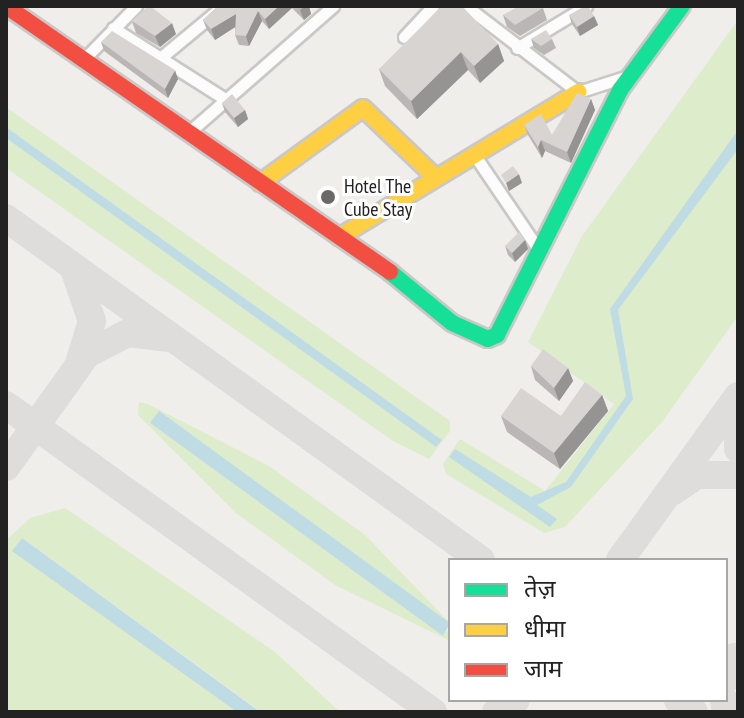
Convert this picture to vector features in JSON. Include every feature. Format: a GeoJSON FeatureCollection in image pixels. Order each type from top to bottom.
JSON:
{"type":"FeatureCollection","features":[{"type":"Feature","properties":{"kind":"street"},"geometry":{"type":"LineString","coordinates":[[6,6],[339,237],[452,323],[488,339],[497,335],[631,75],[682,6]]}},
{"type":"Feature","properties":{"kind":"street"},"geometry":{"type":"LineString","coordinates":[[83,60],[136,6]]}},
{"type":"Feature","properties":{"kind":"street"},"geometry":{"type":"LineString","coordinates":[[159,59],[223,6]]}},
{"type":"Feature","properties":{"kind":"street"},"geometry":{"type":"LineString","coordinates":[[188,133],[333,6]]}},
{"type":"Feature","properties":{"kind":"street"},"geometry":{"type":"LineString","coordinates":[[404,37],[433,6]]}},
{"type":"Feature","properties":{"kind":"street"},"geometry":{"type":"LineString","coordinates":[[466,6],[578,92]]}},
{"type":"Feature","properties":{"kind":"street"},"geometry":{"type":"LineString","coordinates":[[517,48],[586,6]]}},
{"type":"Feature","properties":{"kind":"street"},"geometry":{"type":"LineString","coordinates":[[491,26],[503,19]]}},
{"type":"Feature","properties":{"kind":"street"},"geometry":{"type":"LineString","coordinates":[[113,28],[225,99]]}},
{"type":"Feature","properties":{"kind":"street"},"geometry":{"type":"LineString","coordinates":[[339,237],[434,176],[578,92],[631,75]]}},
{"type":"Feature","properties":{"kind":"street"},"geometry":{"type":"LineString","coordinates":[[260,183],[363,108],[434,176]]}},
{"type":"Feature","properties":{"kind":"street"},"geometry":{"type":"LineString","coordinates":[[473,153],[539,250]]}},
{"type":"Feature","properties":{"kind":"green space"},"geometry":{"type":"Polygon","coordinates":[[[738,20],[738,316],[662,422],[565,527],[544,533],[446,474],[443,464],[460,439],[545,491],[614,404],[528,342],[582,236],[738,20]]]}},
{"type":"Feature","properties":{"kind":"green space"},"geometry":{"type":"Polygon","coordinates":[[[6,107],[450,421],[450,431],[429,459],[393,441],[6,168],[6,138],[436,447],[442,440],[6,127],[6,107]]]}},
{"type":"Feature","properties":{"kind":"green space"},"geometry":{"type":"Polygon","coordinates":[[[139,402],[148,404],[269,466],[365,535],[448,622],[159,412],[150,423],[443,636],[448,630],[448,640],[335,585],[236,513],[138,415],[139,402]]]}},
{"type":"Feature","properties":{"kind":"green space"},"geometry":{"type":"Polygon","coordinates":[[[65,508],[275,652],[340,712],[261,712],[22,538],[13,551],[237,712],[6,712],[6,540],[30,518],[65,508]]]}},
{"type":"Feature","properties":{"kind":"water"},"geometry":{"type":"Polygon","coordinates":[[[6,127],[442,440],[436,447],[6,138],[6,127]]]}},
{"type":"Feature","properties":{"kind":"water"},"geometry":{"type":"Polygon","coordinates":[[[738,130],[738,149],[618,310],[633,399],[571,487],[537,505],[557,519],[550,527],[449,457],[455,449],[531,497],[566,482],[626,396],[610,309],[738,130]]]}},
{"type":"Feature","properties":{"kind":"water"},"geometry":{"type":"Polygon","coordinates":[[[159,411],[448,622],[443,636],[150,423],[159,411]]]}},
{"type":"Feature","properties":{"kind":"water"},"geometry":{"type":"Polygon","coordinates":[[[22,538],[260,712],[237,712],[12,551],[22,538]]]}},
{"type":"Feature","properties":{"kind":"building"},"geometry":{"type":"Polygon","coordinates":[[[148,6],[172,23],[155,36],[132,21],[148,6]]]}},
{"type":"Feature","properties":{"kind":"building"},"geometry":{"type":"Polygon","coordinates":[[[218,6],[279,6],[265,19],[258,11],[246,36],[235,35],[236,14],[211,29],[203,20],[218,6]]]}},
{"type":"Feature","properties":{"kind":"building"},"geometry":{"type":"Polygon","coordinates":[[[442,6],[462,6],[498,44],[474,66],[461,52],[411,101],[379,69],[442,6]]]}},
{"type":"Feature","properties":{"kind":"building"},"geometry":{"type":"Polygon","coordinates":[[[519,6],[543,8],[515,25],[503,15],[519,6]]]}},
{"type":"Feature","properties":{"kind":"building"},"geometry":{"type":"Polygon","coordinates":[[[585,6],[594,16],[577,27],[569,15],[585,6]]]}},
{"type":"Feature","properties":{"kind":"building"},"geometry":{"type":"Polygon","coordinates":[[[546,30],[552,39],[541,46],[531,39],[546,30]]]}},
{"type":"Feature","properties":{"kind":"building"},"geometry":{"type":"Polygon","coordinates":[[[112,31],[175,70],[165,89],[101,42],[112,31]]]}},
{"type":"Feature","properties":{"kind":"building"},"geometry":{"type":"Polygon","coordinates":[[[577,93],[591,99],[567,152],[541,140],[538,147],[524,125],[541,114],[552,135],[577,93]]]}},
{"type":"Feature","properties":{"kind":"building"},"geometry":{"type":"Polygon","coordinates":[[[232,94],[245,110],[234,118],[222,103],[232,94]]]}},
{"type":"Feature","properties":{"kind":"building"},"geometry":{"type":"Polygon","coordinates":[[[513,166],[519,174],[506,183],[501,175],[513,166]]]}},
{"type":"Feature","properties":{"kind":"building"},"geometry":{"type":"Polygon","coordinates":[[[519,232],[525,240],[512,253],[505,246],[519,232]]]}},
{"type":"Feature","properties":{"kind":"building"},"geometry":{"type":"Polygon","coordinates":[[[543,349],[568,368],[554,388],[531,366],[543,349]]]}},
{"type":"Feature","properties":{"kind":"building"},"geometry":{"type":"Polygon","coordinates":[[[585,382],[602,395],[554,453],[501,416],[521,388],[561,416],[585,382]]]}},
{"type":"Feature","properties":{"kind":"taxiway"},"geometry":{"type":"LineString","coordinates":[[6,218],[478,558]]}},
{"type":"Feature","properties":{"kind":"taxiway"},"geometry":{"type":"LineString","coordinates":[[75,272],[92,321],[80,360]]}},
{"type":"Feature","properties":{"kind":"taxiway"},"geometry":{"type":"LineString","coordinates":[[6,467],[87,354],[128,333],[167,338]]}},
{"type":"Feature","properties":{"kind":"taxiway"},"geometry":{"type":"LineString","coordinates":[[621,558],[738,396]]}},
{"type":"Feature","properties":{"kind":"taxiway"},"geometry":{"type":"LineString","coordinates":[[738,401],[738,449]]}},
{"type":"Feature","properties":{"kind":"taxiway"},"geometry":{"type":"LineString","coordinates":[[6,405],[433,712]]}},
{"type":"Feature","properties":{"kind":"taxiway"},"geometry":{"type":"LineString","coordinates":[[672,492],[697,475],[738,475]]}},
{"type":"Feature","properties":{"kind":"taxiway"},"geometry":{"type":"LineString","coordinates":[[728,674],[735,657]]}},
{"type":"Feature","properties":{"kind":"taxiway"},"geometry":{"type":"LineString","coordinates":[[496,712],[513,702]]}},
{"type":"Feature","properties":{"kind":"taxiway"},"geometry":{"type":"LineString","coordinates":[[681,702],[694,712]]}},
{"type":"Feature","properties":{"kind":"taxiway"},"geometry":{"type":"LineString","coordinates":[[724,702],[726,712]]}},
{"type":"Feature","properties":{"kind":"traffic: fast"},"geometry":{"type":"LineString","coordinates":[[390,272],[452,323],[488,339],[497,335],[620,90],[682,6]]}},
{"type":"Feature","properties":{"kind":"traffic: slow"},"geometry":{"type":"LineString","coordinates":[[339,237],[578,92]]}},
{"type":"Feature","properties":{"kind":"traffic: slow"},"geometry":{"type":"LineString","coordinates":[[260,183],[363,108],[434,176]]}},
{"type":"Feature","properties":{"kind":"traffic: jam"},"geometry":{"type":"LineString","coordinates":[[6,6],[390,272]]}},
{"type":"Feature","properties":{"kind":"place","name":"Hotel The Cube Stay"},"geometry":{"type":"Point","coordinates":[328,197]}}]}
